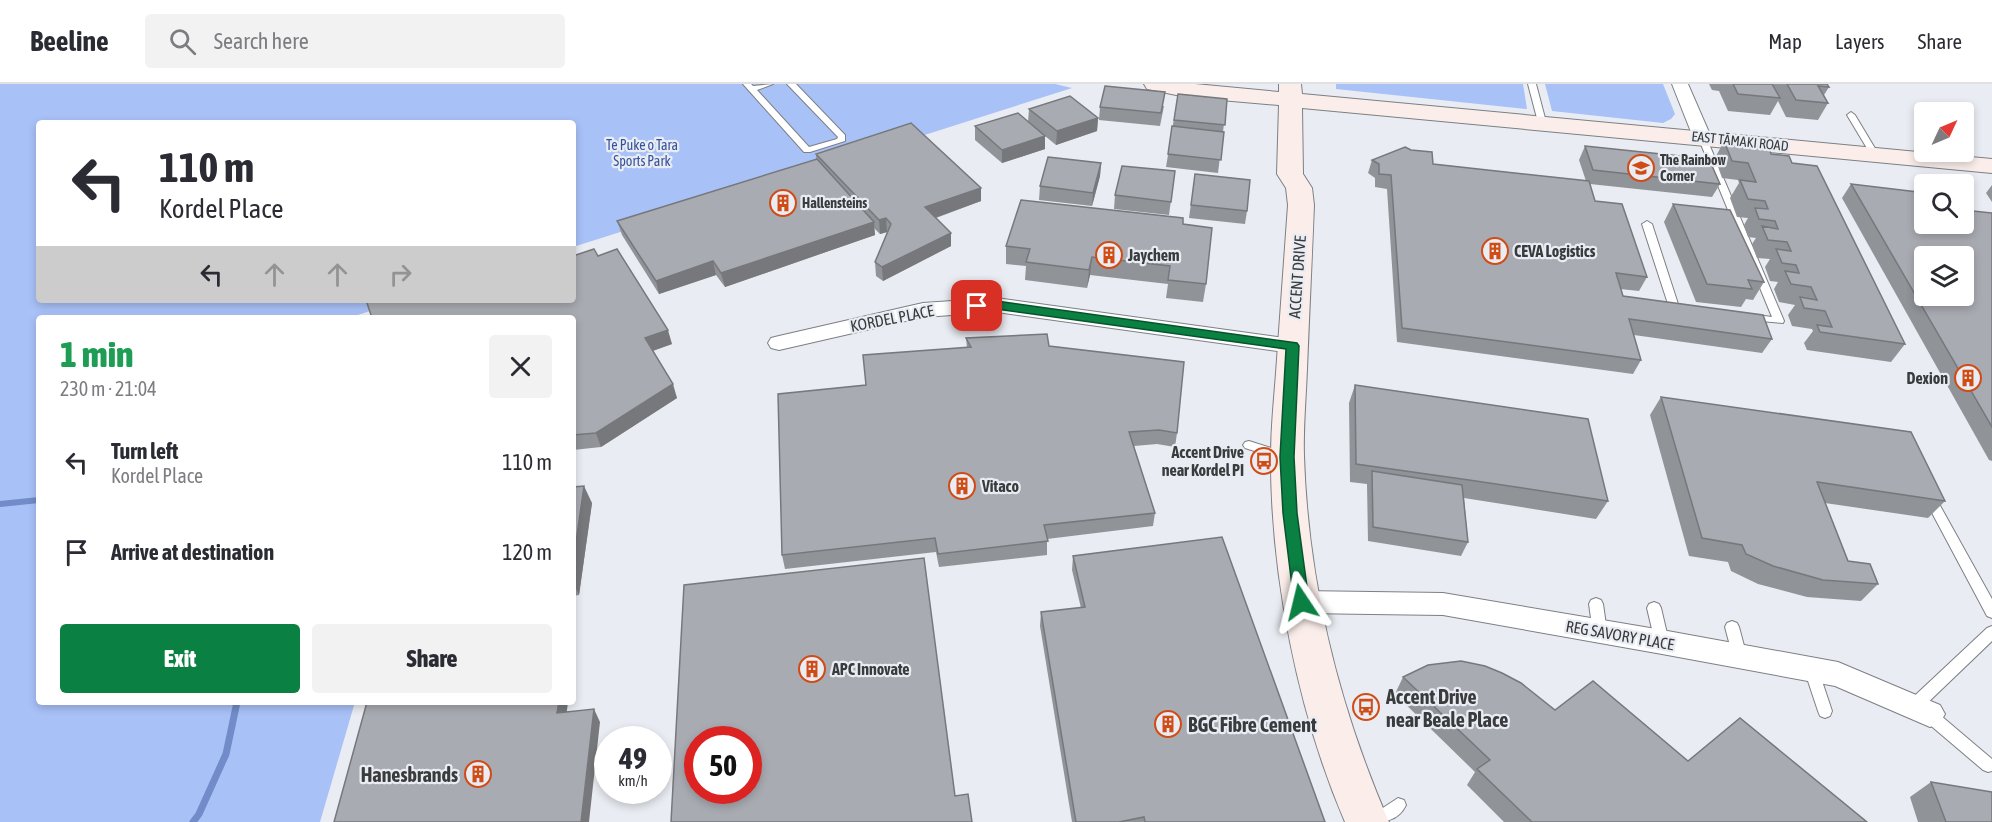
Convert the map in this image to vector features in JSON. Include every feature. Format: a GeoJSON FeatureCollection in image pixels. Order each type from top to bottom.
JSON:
{"type":"FeatureCollection","features":[{"type":"Feature","properties":{"kind":"main road","name":"EAST TĀMAKI ROAD"},"geometry":{"type":"LineString","coordinates":[[1159,85],[1186,90],[1233,89],[1301,92],[1456,116],[1702,136],[1992,166]]}},
{"type":"Feature","properties":{"kind":"main road"},"geometry":{"type":"LineString","coordinates":[[1233,89],[1263,109],[1292,151]]}},
{"type":"Feature","properties":{"kind":"main road","name":"ACCENT DRIVE"},"geometry":{"type":"LineString","coordinates":[[1301,92],[1290,174],[1299,188],[1301,206],[1287,457],[1289,502],[1301,602],[1320,689],[1357,803],[1383,813]]}},
{"type":"Feature","properties":{"kind":"main road","name":"ACCENT DRIVE"},"geometry":{"type":"LineString","coordinates":[[1299,188],[1309,178],[1301,92]]}},
{"type":"Feature","properties":{"kind":"street"},"geometry":{"type":"LineString","coordinates":[[1680,84],[1702,136]]}},
{"type":"Feature","properties":{"kind":"street","name":"KORDEL PLACE"},"geometry":{"type":"LineString","coordinates":[[779,343],[923,310],[996,305],[1292,346]]}},
{"type":"Feature","properties":{"kind":"street","name":"REG SAVORY PLACE"},"geometry":{"type":"LineString","coordinates":[[1301,602],[1443,604],[1662,642],[1838,674],[1923,711]]}},
{"type":"Feature","properties":{"kind":"lane"},"geometry":{"type":"LineString","coordinates":[[749,87],[769,84]]}},
{"type":"Feature","properties":{"kind":"lane"},"geometry":{"type":"LineString","coordinates":[[749,87],[807,150],[841,141],[842,137],[791,84]]}},
{"type":"Feature","properties":{"kind":"lane"},"geometry":{"type":"LineString","coordinates":[[1532,84],[1542,122]]}},
{"type":"Feature","properties":{"kind":"lane"},"geometry":{"type":"LineString","coordinates":[[1851,115],[1875,155]]}},
{"type":"Feature","properties":{"kind":"lane"},"geometry":{"type":"LineString","coordinates":[[1702,136],[1779,321],[1732,315]]}},
{"type":"Feature","properties":{"kind":"lane"},"geometry":{"type":"LineString","coordinates":[[1647,224],[1674,307],[1697,310]]}},
{"type":"Feature","properties":{"kind":"lane"},"geometry":{"type":"LineString","coordinates":[[1249,445],[1287,457]]}},
{"type":"Feature","properties":{"kind":"lane"},"geometry":{"type":"LineString","coordinates":[[1925,488],[1992,612]]}},
{"type":"Feature","properties":{"kind":"lane"},"geometry":{"type":"LineString","coordinates":[[1596,604],[1600,632]]}},
{"type":"Feature","properties":{"kind":"lane"},"geometry":{"type":"LineString","coordinates":[[1654,608],[1662,642]]}},
{"type":"Feature","properties":{"kind":"lane"},"geometry":{"type":"LineString","coordinates":[[1732,627],[1740,657]]}},
{"type":"Feature","properties":{"kind":"lane"},"geometry":{"type":"LineString","coordinates":[[1988,765],[1923,711],[1992,632]]}},
{"type":"Feature","properties":{"kind":"lane"},"geometry":{"type":"LineString","coordinates":[[1811,669],[1825,711]]}},
{"type":"Feature","properties":{"kind":"lane"},"geometry":{"type":"LineString","coordinates":[[1375,822],[1383,813]]}},
{"type":"Feature","properties":{"kind":"green space","name":"Te Puke o Tara Sports Park"},"geometry":{"type":"Polygon","coordinates":[[[0,84],[1055,84],[1072,88],[576,246],[576,120],[36,120],[36,303],[396,303],[358,315],[36,315],[36,705],[354,705],[320,822],[0,822],[0,84]]]}},
{"type":"Feature","properties":{"kind":"green space"},"geometry":{"type":"Polygon","coordinates":[[[1336,84],[1523,84],[1527,109],[1336,89],[1336,84]]]}},
{"type":"Feature","properties":{"kind":"green space"},"geometry":{"type":"Polygon","coordinates":[[[1545,84],[1663,84],[1675,114],[1663,123],[1552,111],[1545,84]]]}},
{"type":"Feature","properties":{"kind":"building"},"geometry":{"type":"Polygon","coordinates":[[[1733,84],[1772,84],[1780,98],[1738,94],[1733,84]]]}},
{"type":"Feature","properties":{"kind":"building"},"geometry":{"type":"Polygon","coordinates":[[[1787,84],[1827,84],[1829,87],[1818,86],[1828,103],[1796,100],[1787,84]]]}},
{"type":"Feature","properties":{"kind":"building"},"geometry":{"type":"Polygon","coordinates":[[[1105,86],[1165,92],[1161,113],[1100,107],[1105,86]]]}},
{"type":"Feature","properties":{"kind":"building"},"geometry":{"type":"Polygon","coordinates":[[[1178,94],[1227,99],[1225,125],[1174,120],[1178,94]]]}},
{"type":"Feature","properties":{"kind":"building"},"geometry":{"type":"Polygon","coordinates":[[[1070,96],[1098,118],[1057,131],[1029,109],[1070,96]]]}},
{"type":"Feature","properties":{"kind":"building"},"geometry":{"type":"Polygon","coordinates":[[[1018,113],[1045,136],[1002,150],[975,126],[1018,113]]]}},
{"type":"Feature","properties":{"kind":"building"},"geometry":{"type":"Polygon","coordinates":[[[911,123],[981,188],[925,207],[951,233],[882,267],[875,262],[891,224],[886,218],[879,220],[816,154],[911,123]]]}},
{"type":"Feature","properties":{"kind":"building"},"geometry":{"type":"Polygon","coordinates":[[[1172,126],[1224,132],[1221,160],[1168,154],[1172,126]]]}},
{"type":"Feature","properties":{"kind":"building"},"geometry":{"type":"Polygon","coordinates":[[[1724,141],[1768,146],[1771,154],[1789,156],[1792,163],[1817,166],[1905,344],[1820,332],[1817,325],[1832,327],[1825,311],[1804,308],[1800,297],[1817,300],[1811,287],[1791,284],[1785,271],[1799,273],[1796,265],[1782,263],[1776,249],[1791,251],[1787,242],[1768,240],[1762,226],[1778,229],[1775,221],[1759,219],[1755,208],[1768,209],[1765,201],[1748,199],[1740,180],[1756,182],[1748,163],[1732,161],[1724,141]]]}},
{"type":"Feature","properties":{"kind":"building"},"geometry":{"type":"Polygon","coordinates":[[[1585,146],[1709,159],[1720,184],[1593,170],[1585,146]]]}},
{"type":"Feature","properties":{"kind":"building","name":"CEVA Logistics"},"geometry":{"type":"Polygon","coordinates":[[[1405,147],[1411,150],[1432,152],[1433,164],[1589,181],[1595,201],[1622,204],[1647,277],[1616,273],[1623,296],[1763,315],[1772,339],[1629,319],[1641,360],[1402,328],[1391,175],[1379,174],[1379,164],[1372,160],[1405,147]]]}},
{"type":"Feature","properties":{"kind":"building"},"geometry":{"type":"Polygon","coordinates":[[[1048,157],[1101,163],[1093,193],[1040,186],[1048,157]]]}},
{"type":"Feature","properties":{"kind":"building","name":"Hallensteins"},"geometry":{"type":"Polygon","coordinates":[[[817,159],[874,222],[721,273],[713,261],[656,281],[617,221],[817,159]]]}},
{"type":"Feature","properties":{"kind":"building"},"geometry":{"type":"Polygon","coordinates":[[[1122,166],[1175,171],[1171,202],[1115,195],[1122,166]]]}},
{"type":"Feature","properties":{"kind":"building"},"geometry":{"type":"Polygon","coordinates":[[[1195,174],[1250,180],[1247,211],[1191,205],[1195,174]]]}},
{"type":"Feature","properties":{"kind":"building"},"geometry":{"type":"Polygon","coordinates":[[[1851,184],[1914,192],[1914,234],[1974,234],[1974,211],[1992,213],[1992,427],[1922,306],[1974,306],[1974,246],[1914,246],[1914,293],[1851,184]]]}},
{"type":"Feature","properties":{"kind":"building","name":"Jaychem"},"geometry":{"type":"Polygon","coordinates":[[[1021,200],[1183,218],[1183,224],[1212,228],[1206,284],[1168,280],[1170,266],[1092,257],[1089,270],[1026,262],[1030,249],[1006,246],[1021,200]]]}},
{"type":"Feature","properties":{"kind":"building"},"geometry":{"type":"Polygon","coordinates":[[[1673,204],[1730,210],[1764,282],[1748,280],[1752,289],[1707,284],[1673,204]]]}},
{"type":"Feature","properties":{"kind":"building"},"geometry":{"type":"Polygon","coordinates":[[[594,249],[598,256],[617,249],[668,330],[645,338],[673,384],[596,433],[576,435],[576,315],[371,315],[367,303],[576,303],[576,255],[594,249]]]}},
{"type":"Feature","properties":{"kind":"building","name":"Vitaco"},"geometry":{"type":"Polygon","coordinates":[[[1047,334],[1049,346],[1184,362],[1177,433],[1159,430],[1129,432],[1155,513],[1044,525],[1048,541],[938,554],[935,538],[782,555],[778,394],[866,385],[863,355],[971,347],[966,338],[1047,334]]]}},
{"type":"Feature","properties":{"kind":"building"},"geometry":{"type":"Polygon","coordinates":[[[1355,385],[1588,419],[1608,501],[1356,464],[1355,385]]]}},
{"type":"Feature","properties":{"kind":"building"},"geometry":{"type":"Polygon","coordinates":[[[1661,397],[1911,432],[1945,501],[1817,482],[1848,561],[1870,564],[1878,584],[1823,580],[1773,566],[1746,554],[1742,545],[1702,538],[1661,397]]]}},
{"type":"Feature","properties":{"kind":"building"},"geometry":{"type":"Polygon","coordinates":[[[1372,471],[1462,485],[1468,542],[1373,527],[1372,471]]]}},
{"type":"Feature","properties":{"kind":"building"},"geometry":{"type":"Polygon","coordinates":[[[584,486],[576,542],[576,487],[584,486]]]}},
{"type":"Feature","properties":{"kind":"building","name":"BGC Fibre Cement"},"geometry":{"type":"Polygon","coordinates":[[[1222,537],[1325,822],[1145,822],[1144,817],[1119,822],[1076,822],[1041,612],[1085,607],[1073,556],[1222,537]]]}},
{"type":"Feature","properties":{"kind":"building","name":"APC Innovate"},"geometry":{"type":"Polygon","coordinates":[[[924,558],[955,796],[968,794],[972,822],[671,822],[684,585],[924,558]]]}},
{"type":"Feature","properties":{"kind":"building"},"geometry":{"type":"Polygon","coordinates":[[[1461,661],[1485,666],[1502,673],[1521,683],[1555,710],[1593,681],[1688,761],[1740,718],[1867,822],[1532,822],[1477,769],[1490,760],[1403,677],[1428,665],[1461,661]]]}},
{"type":"Feature","properties":{"kind":"building","name":"Hanesbrands"},"geometry":{"type":"Polygon","coordinates":[[[366,705],[558,705],[557,713],[594,709],[581,822],[334,822],[366,705]]]}},
{"type":"Feature","properties":{"kind":"building"},"geometry":{"type":"Polygon","coordinates":[[[1931,782],[1992,792],[1992,822],[1946,822],[1931,782]]]}},
{"type":"Feature","properties":{"kind":"waterway"},"geometry":{"type":"LineString","coordinates":[[0,504],[36,500]]}},
{"type":"Feature","properties":{"kind":"waterway"},"geometry":{"type":"LineString","coordinates":[[193,822],[199,814],[226,754],[236,705]]}},
{"type":"Feature","properties":{"kind":"place","name":"The Rainbow Corner"},"geometry":{"type":"Point","coordinates":[1641,168]}},
{"type":"Feature","properties":{"kind":"place","name":"Hallensteins"},"geometry":{"type":"Point","coordinates":[783,203]}},
{"type":"Feature","properties":{"kind":"place","name":"CEVA Logistics"},"geometry":{"type":"Point","coordinates":[1495,251]}},
{"type":"Feature","properties":{"kind":"place","name":"Jaychem"},"geometry":{"type":"Point","coordinates":[1109,255]}},
{"type":"Feature","properties":{"kind":"place","name":"Dexion"},"geometry":{"type":"Point","coordinates":[1968,378]}},
{"type":"Feature","properties":{"kind":"place","name":"Accent Drive near Kordel PI"},"geometry":{"type":"Point","coordinates":[1264,461]}},
{"type":"Feature","properties":{"kind":"place","name":"Vitaco"},"geometry":{"type":"Point","coordinates":[962,486]}},
{"type":"Feature","properties":{"kind":"place","name":"APC Innovate"},"geometry":{"type":"Point","coordinates":[812,669]}},
{"type":"Feature","properties":{"kind":"place","name":"Accent Drive near Beale Place"},"geometry":{"type":"Point","coordinates":[1366,707]}},
{"type":"Feature","properties":{"kind":"place","name":"BGC Fibre Cement"},"geometry":{"type":"Point","coordinates":[1168,724]}},
{"type":"Feature","properties":{"kind":"place","name":"Hanesbrands"},"geometry":{"type":"Point","coordinates":[478,774]}},
{"type":"Feature","properties":{"kind":"route"},"geometry":{"type":"LineString","coordinates":[[977,306],[996,305],[1292,346],[1287,457],[1288,490],[1301,602]]}}]}
